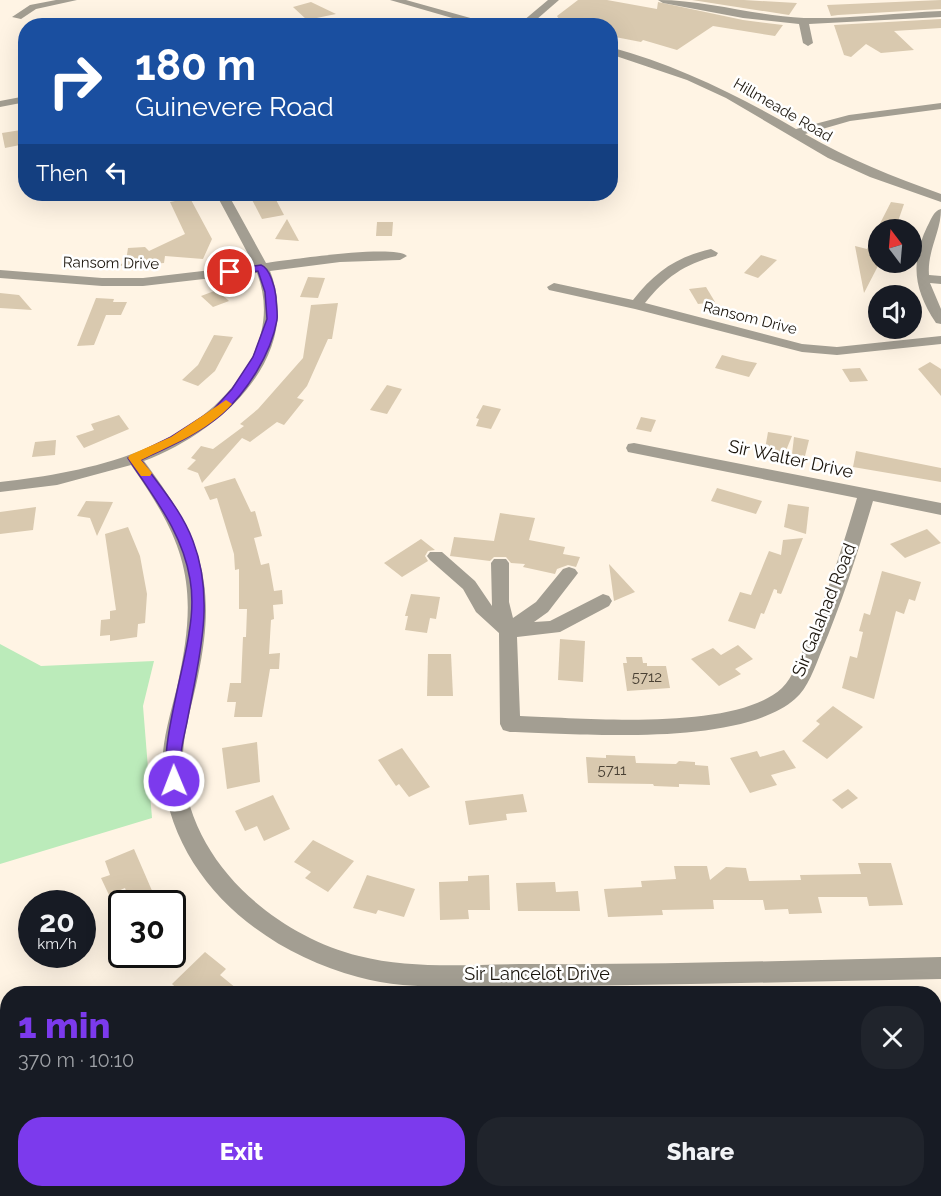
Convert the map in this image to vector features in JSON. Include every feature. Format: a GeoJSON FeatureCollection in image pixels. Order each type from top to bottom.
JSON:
{"type":"FeatureCollection","features":[{"type":"Feature","properties":{"kind":"street"},"geometry":{"type":"LineString","coordinates":[[17,17],[33,8],[72,0]]}},
{"type":"Feature","properties":{"kind":"street"},"geometry":{"type":"LineString","coordinates":[[395,0],[464,18]]}},
{"type":"Feature","properties":{"kind":"street"},"geometry":{"type":"LineString","coordinates":[[532,18],[554,0]]}},
{"type":"Feature","properties":{"kind":"street"},"geometry":{"type":"LineString","coordinates":[[663,0],[743,15],[804,21],[941,14]]}},
{"type":"Feature","properties":{"kind":"street"},"geometry":{"type":"LineString","coordinates":[[804,21],[808,43]]}},
{"type":"Feature","properties":{"kind":"street","name":"Hillmeade Road"},"geometry":{"type":"LineString","coordinates":[[618,52],[656,64],[701,82],[832,155],[874,174],[941,198]]}},
{"type":"Feature","properties":{"kind":"street"},"geometry":{"type":"LineString","coordinates":[[0,104],[18,101]]}},
{"type":"Feature","properties":{"kind":"street"},"geometry":{"type":"LineString","coordinates":[[793,134],[849,118],[941,106]]}},
{"type":"Feature","properties":{"kind":"street"},"geometry":{"type":"LineString","coordinates":[[0,487],[57,480],[134,458],[175,439],[217,412],[252,370],[267,340],[272,319],[270,292],[261,268],[226,201]]}},
{"type":"Feature","properties":{"kind":"street"},"geometry":{"type":"LineString","coordinates":[[941,213],[925,246],[921,278],[927,300],[941,320]]}},
{"type":"Feature","properties":{"kind":"street"},"geometry":{"type":"LineString","coordinates":[[636,305],[659,277],[671,267],[687,259],[711,253]]}},
{"type":"Feature","properties":{"kind":"street","name":"Ransom Drive"},"geometry":{"type":"LineString","coordinates":[[0,274],[102,282],[143,282],[344,256],[400,256]]}},
{"type":"Feature","properties":{"kind":"street"},"geometry":{"type":"LineString","coordinates":[[921,278],[941,280]]}},
{"type":"Feature","properties":{"kind":"street","name":"Ransom Drive"},"geometry":{"type":"LineString","coordinates":[[554,287],[636,305],[788,346],[856,350],[941,340]]}},
{"type":"Feature","properties":{"kind":"street","name":"Sir Walter Drive"},"geometry":{"type":"LineString","coordinates":[[634,448],[941,509]]}},
{"type":"Feature","properties":{"kind":"street","name":"Sir Lancelot Drive"},"geometry":{"type":"LineString","coordinates":[[134,458],[175,518],[187,541],[197,579],[199,608],[196,633],[172,768],[182,817],[200,855],[215,878],[239,902],[274,928],[301,945],[336,961],[363,970],[391,974],[572,975],[941,969]]}},
{"type":"Feature","properties":{"kind":"street","name":"Sir Galahad Road"},"geometry":{"type":"LineString","coordinates":[[508,631],[510,724],[674,725],[726,719],[776,701],[787,694],[808,659],[835,594],[866,495]]}},
{"type":"Feature","properties":{"kind":"street"},"geometry":{"type":"LineString","coordinates":[[436,556],[469,585],[482,608],[508,631],[553,627],[603,601]]}},
{"type":"Feature","properties":{"kind":"street"},"geometry":{"type":"LineString","coordinates":[[500,563],[500,602],[508,631]]}},
{"type":"Feature","properties":{"kind":"street"},"geometry":{"type":"LineString","coordinates":[[508,631],[542,607],[569,573]]}},
{"type":"Feature","properties":{"kind":"green space"},"geometry":{"type":"Polygon","coordinates":[[[0,644],[41,666],[154,661],[143,706],[152,818],[0,864],[0,644]]]}},
{"type":"Feature","properties":{"kind":"building"},"geometry":{"type":"Polygon","coordinates":[[[578,0],[607,0],[657,9],[658,2],[743,20],[783,25],[775,36],[713,26],[677,50],[643,40],[641,42],[618,38],[618,18],[558,18],[557,16],[578,0]]]}},
{"type":"Feature","properties":{"kind":"building"},"geometry":{"type":"Polygon","coordinates":[[[692,0],[744,0],[797,3],[789,15],[692,0]]]}},
{"type":"Feature","properties":{"kind":"building"},"geometry":{"type":"Polygon","coordinates":[[[941,0],[941,9],[831,16],[827,5],[941,0]]]}},
{"type":"Feature","properties":{"kind":"building"},"geometry":{"type":"Polygon","coordinates":[[[311,2],[336,14],[305,18],[293,7],[311,2]]]}},
{"type":"Feature","properties":{"kind":"building"},"geometry":{"type":"Polygon","coordinates":[[[941,19],[941,28],[894,31],[914,50],[881,53],[866,44],[851,57],[844,55],[834,25],[941,19]]]}},
{"type":"Feature","properties":{"kind":"building"},"geometry":{"type":"Polygon","coordinates":[[[18,130],[18,145],[5,148],[2,133],[18,130]]]}},
{"type":"Feature","properties":{"kind":"building"},"geometry":{"type":"Polygon","coordinates":[[[192,201],[212,239],[203,259],[165,256],[164,263],[118,266],[126,261],[128,248],[145,247],[149,251],[185,234],[170,202],[192,201]]]}},
{"type":"Feature","properties":{"kind":"building"},"geometry":{"type":"Polygon","coordinates":[[[253,201],[277,201],[284,215],[262,219],[253,201]]]}},
{"type":"Feature","properties":{"kind":"building"},"geometry":{"type":"Polygon","coordinates":[[[891,202],[904,204],[899,219],[882,219],[891,202]]]}},
{"type":"Feature","properties":{"kind":"building"},"geometry":{"type":"Polygon","coordinates":[[[287,219],[299,241],[275,239],[287,219]]]}},
{"type":"Feature","properties":{"kind":"building"},"geometry":{"type":"Polygon","coordinates":[[[377,222],[393,222],[392,236],[376,236],[377,222]]]}},
{"type":"Feature","properties":{"kind":"building"},"geometry":{"type":"Polygon","coordinates":[[[855,246],[867,249],[868,247],[868,273],[874,273],[864,293],[855,246]]]}},
{"type":"Feature","properties":{"kind":"building"},"geometry":{"type":"Polygon","coordinates":[[[761,255],[777,260],[758,278],[744,273],[761,255]]]}},
{"type":"Feature","properties":{"kind":"building"},"geometry":{"type":"Polygon","coordinates":[[[308,277],[325,278],[318,298],[300,297],[308,277]]]}},
{"type":"Feature","properties":{"kind":"building"},"geometry":{"type":"Polygon","coordinates":[[[706,287],[715,302],[698,304],[689,289],[706,287]]]}},
{"type":"Feature","properties":{"kind":"building"},"geometry":{"type":"Polygon","coordinates":[[[217,290],[229,301],[213,307],[201,296],[217,290]]]}},
{"type":"Feature","properties":{"kind":"building"},"geometry":{"type":"Polygon","coordinates":[[[0,293],[19,295],[32,310],[0,308],[0,293]]]}},
{"type":"Feature","properties":{"kind":"building"},"geometry":{"type":"Polygon","coordinates":[[[96,298],[127,302],[121,315],[106,315],[94,345],[77,346],[96,298]]]}},
{"type":"Feature","properties":{"kind":"building"},"geometry":{"type":"Polygon","coordinates":[[[338,303],[332,339],[328,339],[307,386],[297,398],[304,400],[284,425],[277,422],[250,442],[242,438],[202,483],[198,473],[187,469],[196,460],[191,458],[201,446],[213,449],[244,426],[240,424],[258,409],[303,358],[311,305],[338,303]]]}},
{"type":"Feature","properties":{"kind":"building"},"geometry":{"type":"Polygon","coordinates":[[[214,335],[233,337],[215,371],[198,386],[182,380],[198,365],[214,335]]]}},
{"type":"Feature","properties":{"kind":"building"},"geometry":{"type":"Polygon","coordinates":[[[722,355],[757,363],[749,377],[715,368],[722,355]]]}},
{"type":"Feature","properties":{"kind":"building"},"geometry":{"type":"Polygon","coordinates":[[[930,362],[941,369],[941,396],[918,369],[930,362]]]}},
{"type":"Feature","properties":{"kind":"building"},"geometry":{"type":"Polygon","coordinates":[[[860,368],[868,381],[850,382],[842,369],[860,368]]]}},
{"type":"Feature","properties":{"kind":"building"},"geometry":{"type":"Polygon","coordinates":[[[387,385],[402,389],[387,414],[370,410],[387,385]]]}},
{"type":"Feature","properties":{"kind":"building"},"geometry":{"type":"Polygon","coordinates":[[[483,405],[501,409],[491,429],[476,426],[479,419],[476,418],[483,405]]]}},
{"type":"Feature","properties":{"kind":"building"},"geometry":{"type":"Polygon","coordinates":[[[119,415],[129,429],[84,448],[76,436],[94,430],[91,424],[119,415]]]}},
{"type":"Feature","properties":{"kind":"building"},"geometry":{"type":"Polygon","coordinates":[[[641,417],[656,420],[651,432],[636,429],[641,417]]]}},
{"type":"Feature","properties":{"kind":"building"},"geometry":{"type":"Polygon","coordinates":[[[768,432],[792,436],[785,453],[765,449],[768,432]]]}},
{"type":"Feature","properties":{"kind":"building"},"geometry":{"type":"Polygon","coordinates":[[[794,437],[809,440],[805,456],[792,454],[794,437]]]}},
{"type":"Feature","properties":{"kind":"building"},"geometry":{"type":"Polygon","coordinates":[[[56,440],[55,455],[32,457],[35,442],[56,440]]]}},
{"type":"Feature","properties":{"kind":"building"},"geometry":{"type":"Polygon","coordinates":[[[856,451],[941,468],[941,482],[853,467],[856,451]]]}},
{"type":"Feature","properties":{"kind":"building"},"geometry":{"type":"Polygon","coordinates":[[[235,478],[251,512],[255,511],[262,536],[254,538],[261,565],[269,563],[274,591],[282,590],[283,604],[273,605],[274,619],[271,620],[269,654],[280,653],[279,669],[270,669],[262,717],[234,717],[236,702],[227,702],[230,683],[241,683],[247,609],[239,609],[239,569],[235,570],[234,554],[217,498],[210,500],[204,487],[235,478]]]}},
{"type":"Feature","properties":{"kind":"building"},"geometry":{"type":"Polygon","coordinates":[[[717,488],[762,501],[756,514],[711,501],[717,488]]]}},
{"type":"Feature","properties":{"kind":"building"},"geometry":{"type":"Polygon","coordinates":[[[86,501],[113,502],[97,536],[90,518],[77,516],[86,501]]]}},
{"type":"Feature","properties":{"kind":"building"},"geometry":{"type":"Polygon","coordinates":[[[788,504],[809,507],[806,534],[784,527],[788,504]]]}},
{"type":"Feature","properties":{"kind":"building"},"geometry":{"type":"Polygon","coordinates":[[[36,507],[33,530],[0,534],[0,512],[36,507]]]}},
{"type":"Feature","properties":{"kind":"building"},"geometry":{"type":"Polygon","coordinates":[[[500,513],[535,518],[529,540],[565,547],[563,554],[580,557],[576,567],[568,565],[557,569],[555,574],[523,567],[525,564],[511,563],[506,557],[494,557],[490,561],[450,556],[454,537],[494,541],[500,513]]]}},
{"type":"Feature","properties":{"kind":"building"},"geometry":{"type":"Polygon","coordinates":[[[128,527],[140,556],[147,594],[145,623],[138,624],[137,637],[110,641],[110,635],[100,636],[101,620],[110,619],[110,611],[116,610],[105,534],[128,527]]]}},
{"type":"Feature","properties":{"kind":"building"},"geometry":{"type":"Polygon","coordinates":[[[927,529],[941,543],[905,558],[890,544],[927,529]]]}},
{"type":"Feature","properties":{"kind":"building"},"geometry":{"type":"Polygon","coordinates":[[[803,538],[781,594],[774,589],[755,629],[728,621],[740,592],[751,595],[769,551],[781,555],[783,540],[803,538]]]}},
{"type":"Feature","properties":{"kind":"building"},"geometry":{"type":"Polygon","coordinates":[[[421,539],[435,550],[428,551],[425,556],[428,561],[402,577],[384,563],[421,539]]]}},
{"type":"Feature","properties":{"kind":"building"},"geometry":{"type":"Polygon","coordinates":[[[609,564],[635,592],[614,601],[609,564]]]}},
{"type":"Feature","properties":{"kind":"building"},"geometry":{"type":"Polygon","coordinates":[[[882,571],[921,582],[915,601],[909,599],[904,614],[896,611],[874,699],[842,688],[850,656],[857,658],[863,632],[859,631],[864,613],[870,615],[882,571]]]}},
{"type":"Feature","properties":{"kind":"building"},"geometry":{"type":"Polygon","coordinates":[[[411,594],[440,597],[436,619],[430,618],[427,633],[405,630],[408,616],[405,616],[411,594]]]}},
{"type":"Feature","properties":{"kind":"building"},"geometry":{"type":"Polygon","coordinates":[[[560,639],[585,641],[583,682],[558,680],[560,639]]]}},
{"type":"Feature","properties":{"kind":"building"},"geometry":{"type":"Polygon","coordinates":[[[738,645],[753,659],[735,669],[741,674],[719,686],[691,659],[713,648],[721,655],[738,645]]]}},
{"type":"Feature","properties":{"kind":"building"},"geometry":{"type":"Polygon","coordinates":[[[428,654],[451,654],[453,696],[427,696],[428,654]]]}},
{"type":"Feature","properties":{"kind":"building"},"geometry":{"type":"Polygon","coordinates":[[[626,657],[642,657],[643,663],[647,663],[647,666],[666,666],[670,688],[627,691],[623,663],[627,663],[626,657]]]}},
{"type":"Feature","properties":{"kind":"building"},"geometry":{"type":"Polygon","coordinates":[[[833,706],[863,727],[827,759],[802,741],[820,724],[816,721],[833,706]]]}},
{"type":"Feature","properties":{"kind":"building"},"geometry":{"type":"Polygon","coordinates":[[[257,742],[260,782],[227,789],[222,748],[257,742]]]}},
{"type":"Feature","properties":{"kind":"building"},"geometry":{"type":"Polygon","coordinates":[[[402,748],[430,787],[409,797],[399,784],[396,786],[378,760],[402,748]]]}},
{"type":"Feature","properties":{"kind":"building"},"geometry":{"type":"Polygon","coordinates":[[[784,750],[796,768],[771,775],[777,785],[750,793],[730,758],[757,751],[760,757],[784,750]]]}},
{"type":"Feature","properties":{"kind":"building"},"geometry":{"type":"Polygon","coordinates":[[[606,755],[635,756],[636,763],[695,762],[695,765],[708,766],[710,785],[679,784],[679,787],[654,786],[653,784],[588,783],[586,757],[606,758],[606,755]]]}},
{"type":"Feature","properties":{"kind":"building"},"geometry":{"type":"Polygon","coordinates":[[[848,789],[858,798],[842,809],[832,800],[848,789]]]}},
{"type":"Feature","properties":{"kind":"building"},"geometry":{"type":"Polygon","coordinates":[[[523,794],[527,812],[506,814],[507,820],[469,825],[465,801],[523,794]]]}},
{"type":"Feature","properties":{"kind":"building"},"geometry":{"type":"Polygon","coordinates":[[[273,795],[290,829],[264,841],[257,826],[245,831],[235,811],[273,795]]]}},
{"type":"Feature","properties":{"kind":"building"},"geometry":{"type":"Polygon","coordinates":[[[313,840],[354,861],[328,892],[305,878],[311,872],[294,862],[313,840]]]}},
{"type":"Feature","properties":{"kind":"building"},"geometry":{"type":"Polygon","coordinates":[[[134,849],[152,890],[126,890],[125,888],[108,890],[108,893],[101,878],[110,875],[105,861],[134,849]]]}},
{"type":"Feature","properties":{"kind":"building"},"geometry":{"type":"Polygon","coordinates":[[[858,863],[891,863],[903,905],[869,906],[867,897],[818,897],[822,913],[789,914],[788,909],[765,910],[763,900],[713,900],[714,909],[662,910],[663,915],[608,917],[604,889],[642,887],[641,881],[676,879],[674,866],[707,866],[710,880],[726,867],[746,868],[749,881],[801,880],[800,875],[861,874],[858,863]]]}},
{"type":"Feature","properties":{"kind":"building"},"geometry":{"type":"Polygon","coordinates":[[[367,875],[415,889],[404,917],[378,910],[376,914],[353,908],[367,875]]]}},
{"type":"Feature","properties":{"kind":"building"},"geometry":{"type":"Polygon","coordinates":[[[489,875],[490,910],[468,910],[469,919],[440,920],[439,882],[468,881],[468,876],[489,875]]]}},
{"type":"Feature","properties":{"kind":"building"},"geometry":{"type":"Polygon","coordinates":[[[555,882],[556,892],[578,891],[580,911],[518,911],[516,883],[555,882]]]}},
{"type":"Feature","properties":{"kind":"building"},"geometry":{"type":"Polygon","coordinates":[[[205,952],[226,969],[220,975],[233,986],[174,986],[172,984],[205,952]]]}},
{"type":"Feature","properties":{"kind":"slow traffic"},"geometry":{"type":"LineString","coordinates":[[145,473],[134,458],[175,439],[226,404]]}},
{"type":"Feature","properties":{"kind":"route"},"geometry":{"type":"LineString","coordinates":[[174,781],[173,754],[199,608],[197,579],[187,541],[175,518],[134,458],[175,439],[217,412],[228,402],[259,357],[267,340],[272,319],[270,292],[261,268],[230,272]]}}]}
